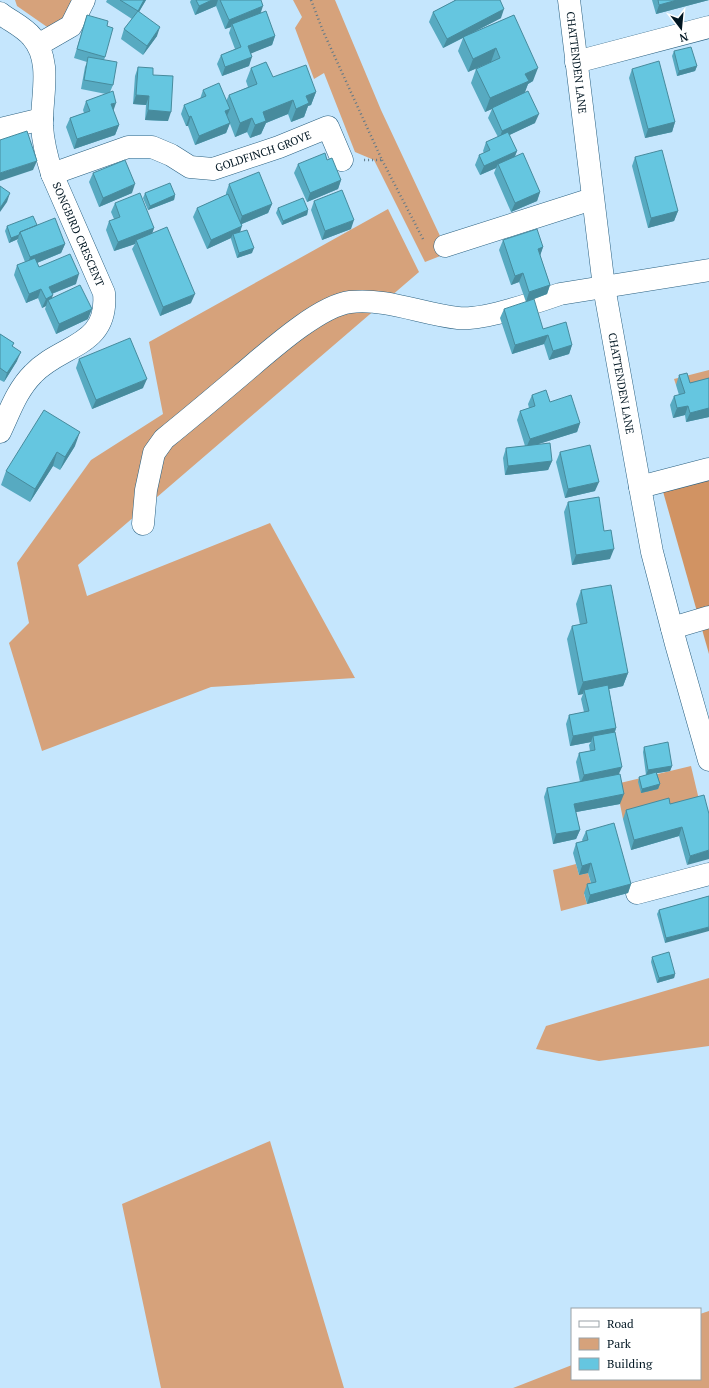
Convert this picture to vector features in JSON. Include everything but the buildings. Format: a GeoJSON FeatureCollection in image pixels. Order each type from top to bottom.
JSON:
{"type":"FeatureCollection","features":[{"type":"Feature","properties":{"kind":"street"},"geometry":{"type":"LineString","coordinates":[[38,45],[71,26],[84,0]]}},
{"type":"Feature","properties":{"kind":"street","name":"CHATTENDEN LANE"},"geometry":{"type":"LineString","coordinates":[[569,0],[592,199],[604,286],[640,487],[652,552],[709,760]]}},
{"type":"Feature","properties":{"kind":"street","name":"SONGBIRD CRESCENT"},"geometry":{"type":"LineString","coordinates":[[0,13],[31,36],[38,45],[42,54],[44,74],[42,119],[43,138],[52,174],[104,293],[105,306],[98,326],[89,337],[76,347],[44,364],[25,383],[12,404],[0,432]]}},
{"type":"Feature","properties":{"kind":"street"},"geometry":{"type":"LineString","coordinates":[[576,62],[709,27]]}},
{"type":"Feature","properties":{"kind":"street"},"geometry":{"type":"LineString","coordinates":[[0,129],[42,119]]}},
{"type":"Feature","properties":{"kind":"street","name":"GOLDFINCH GROVE"},"geometry":{"type":"LineString","coordinates":[[52,174],[128,147],[140,146],[162,151],[190,167],[213,169],[279,147],[328,127],[342,160]]}},
{"type":"Feature","properties":{"kind":"street"},"geometry":{"type":"LineString","coordinates":[[445,246],[592,199]]}},
{"type":"Feature","properties":{"kind":"street"},"geometry":{"type":"LineString","coordinates":[[143,524],[146,490],[154,453],[164,439],[290,334],[323,312],[349,302],[370,301],[393,304],[459,319],[485,316],[537,302],[560,294],[709,270]]}},
{"type":"Feature","properties":{"kind":"street"},"geometry":{"type":"LineString","coordinates":[[640,487],[709,469]]}},
{"type":"Feature","properties":{"kind":"street"},"geometry":{"type":"LineString","coordinates":[[672,628],[709,617]]}},
{"type":"Feature","properties":{"kind":"street"},"geometry":{"type":"LineString","coordinates":[[637,893],[709,874]]}},
{"type":"Feature","properties":{"kind":"path"},"geometry":{"type":"LineString","coordinates":[[311,0],[382,160],[430,252],[445,246]]}},
{"type":"Feature","properties":{"kind":"path"},"geometry":{"type":"LineString","coordinates":[[342,160],[382,160]]}},
{"type":"Feature","properties":{"kind":"green space"},"geometry":{"type":"Polygon","coordinates":[[[15,0],[72,0],[68,14],[50,29],[17,6],[15,0]]]}},
{"type":"Feature","properties":{"kind":"green space"},"geometry":{"type":"Polygon","coordinates":[[[293,0],[335,0],[381,110],[448,253],[425,262],[374,160],[355,152],[324,73],[314,79],[295,28],[302,17],[293,0]]]}},
{"type":"Feature","properties":{"kind":"green space"},"geometry":{"type":"Polygon","coordinates":[[[388,209],[419,272],[78,565],[87,596],[270,523],[355,678],[211,687],[42,751],[9,643],[29,623],[17,563],[91,460],[163,414],[149,342],[388,209]]]}},
{"type":"Feature","properties":{"kind":"green space"},"geometry":{"type":"Polygon","coordinates":[[[709,370],[709,387],[684,383],[676,385],[674,379],[709,370]]]}},
{"type":"Feature","properties":{"kind":"green space"},"geometry":{"type":"Polygon","coordinates":[[[691,766],[700,804],[643,813],[623,819],[616,784],[691,766]]]}},
{"type":"Feature","properties":{"kind":"green space"},"geometry":{"type":"Polygon","coordinates":[[[576,864],[579,875],[588,873],[593,891],[584,894],[587,904],[561,911],[553,870],[576,864]]]}},
{"type":"Feature","properties":{"kind":"green space"},"geometry":{"type":"Polygon","coordinates":[[[709,978],[709,1046],[599,1061],[536,1049],[546,1026],[709,978]]]}},
{"type":"Feature","properties":{"kind":"green space"},"geometry":{"type":"Polygon","coordinates":[[[270,1141],[344,1388],[161,1388],[122,1204],[270,1141]]]}},
{"type":"Feature","properties":{"kind":"green space"},"geometry":{"type":"Polygon","coordinates":[[[709,1311],[709,1388],[513,1388],[571,1365],[571,1380],[701,1380],[701,1314],[709,1311]]]}},
{"type":"Feature","properties":{"kind":"shaded area"},"geometry":{"type":"Polygon","coordinates":[[[709,475],[709,654],[662,488],[709,475]]]}}]}
